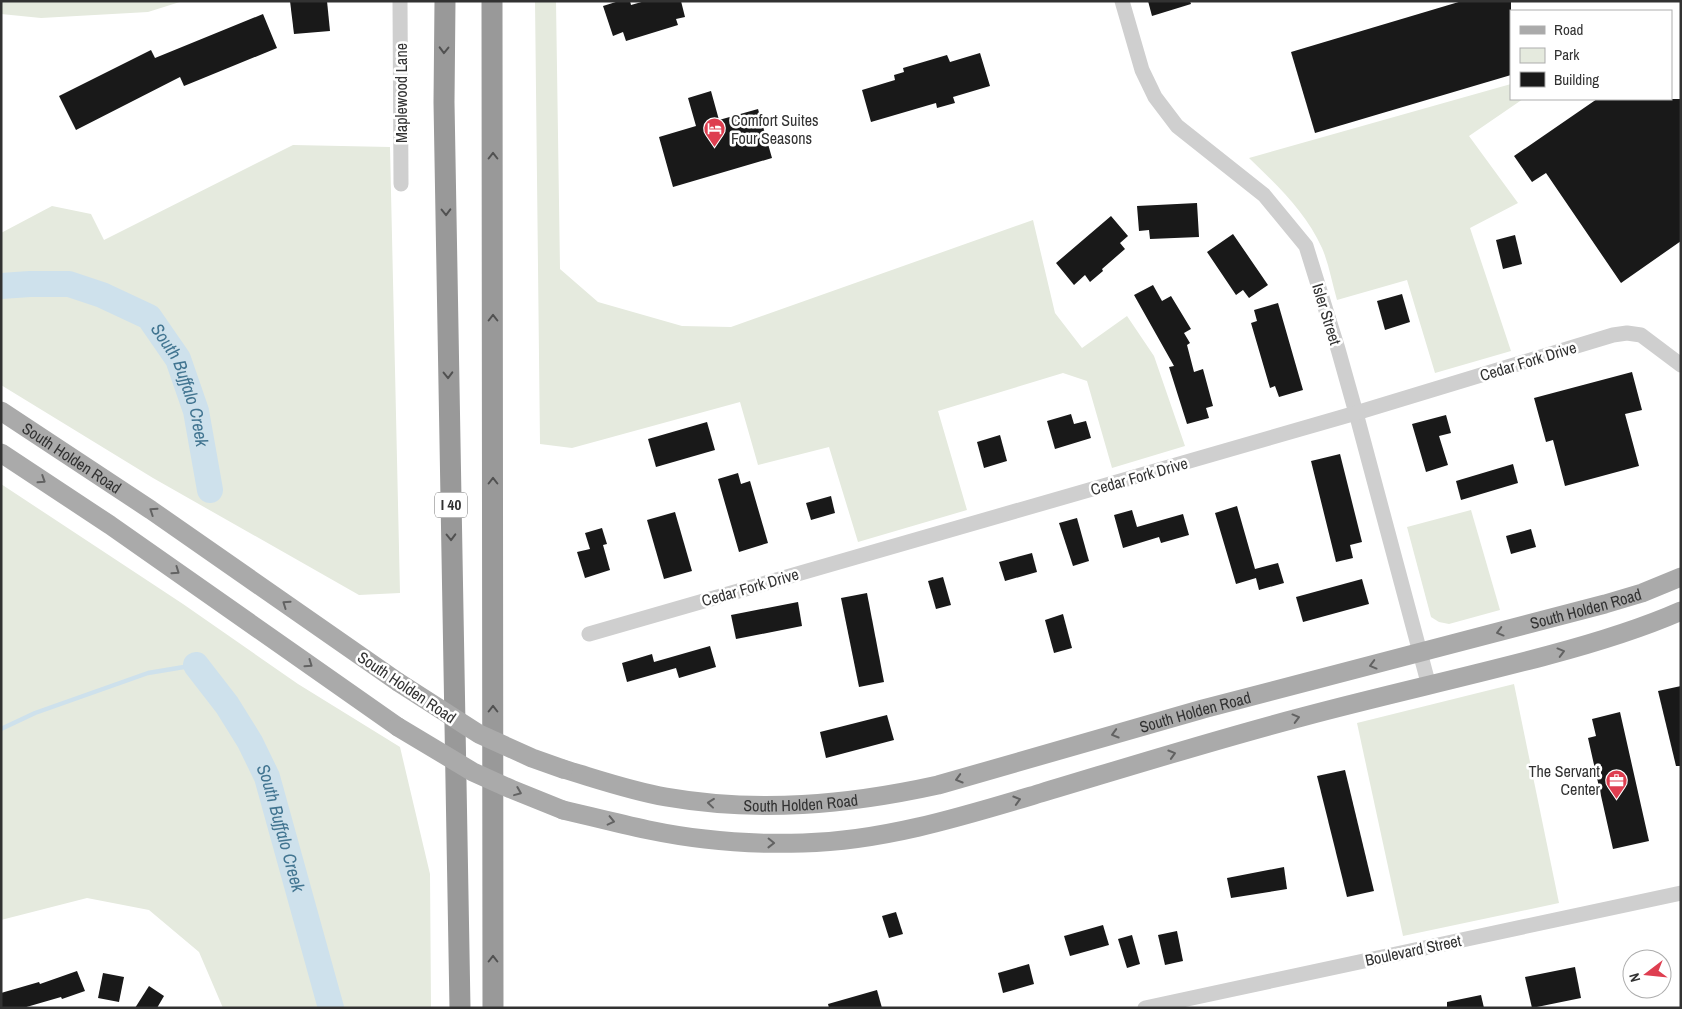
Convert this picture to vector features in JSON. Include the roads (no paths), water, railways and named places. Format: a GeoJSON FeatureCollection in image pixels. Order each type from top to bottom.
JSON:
{"type":"FeatureCollection","features":[{"type":"Feature","properties":{"kind":"highway","name":"I 40"},"geometry":{"type":"LineString","coordinates":[[445,1],[444,112],[460,1008]]}},
{"type":"Feature","properties":{"kind":"highway"},"geometry":{"type":"LineString","coordinates":[[492,1],[493,1008]]}},
{"type":"Feature","properties":{"kind":"main road","name":"South Holden Road"},"geometry":{"type":"LineString","coordinates":[[1,411],[151,510],[398,682],[479,734],[532,758],[623,787],[664,797],[739,806],[780,807],[859,800],[938,785],[1203,709],[1605,604],[1681,577]]}},
{"type":"Feature","properties":{"kind":"main road","name":"South Holden Road"},"geometry":{"type":"LineString","coordinates":[[1,453],[110,525],[398,727],[473,772],[563,810],[704,839],[766,843],[806,843],[856,838],[902,830],[981,811],[1256,729],[1597,642],[1634,630],[1681,611]]}},
{"type":"Feature","properties":{"kind":"street","name":"Maplewood Lane"},"geometry":{"type":"LineString","coordinates":[[400,1],[401,184]]}},
{"type":"Feature","properties":{"kind":"street","name":"Isler Street"},"geometry":{"type":"LineString","coordinates":[[1122,1],[1142,70],[1155,97],[1177,126],[1264,195],[1306,246],[1356,413],[1429,686]]}},
{"type":"Feature","properties":{"kind":"street","name":"Cedar Fork Drive"},"geometry":{"type":"LineString","coordinates":[[589,634],[1356,413],[1613,334],[1641,335],[1681,365]]}},
{"type":"Feature","properties":{"kind":"street","name":"Boulevard Street"},"geometry":{"type":"LineString","coordinates":[[1145,1008],[1681,893]]}},
{"type":"Feature","properties":{"kind":"waterway","name":"South Buffalo Creek"},"geometry":{"type":"LineString","coordinates":[[1,286],[69,284],[102,295],[149,317],[178,359],[196,411],[210,490]]}},
{"type":"Feature","properties":{"kind":"waterway"},"geometry":{"type":"LineString","coordinates":[[1,729],[35,713],[148,673],[196,665]]}},
{"type":"Feature","properties":{"kind":"waterway","name":"South Buffalo Creek"},"geometry":{"type":"LineString","coordinates":[[196,665],[227,705],[250,742],[267,777],[331,1008]]}},
{"type":"Feature","properties":{"kind":"place","name":"Comfort Suites Four Seasons"},"geometry":{"type":"Point","coordinates":[715,148]}},
{"type":"Feature","properties":{"kind":"place","name":"The Servant Center"},"geometry":{"type":"Point","coordinates":[1616,799]}}]}
